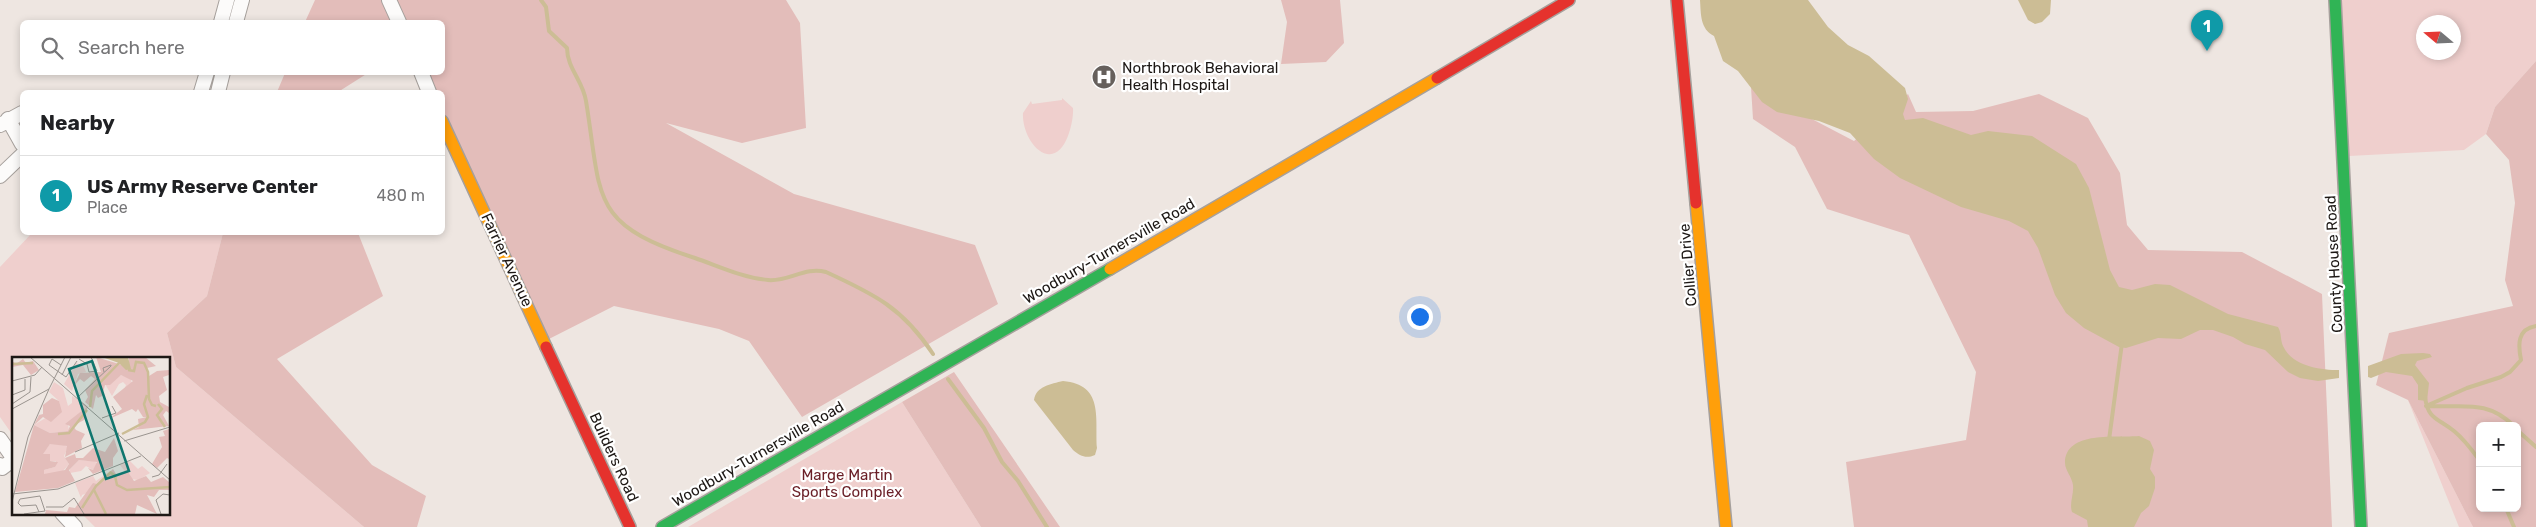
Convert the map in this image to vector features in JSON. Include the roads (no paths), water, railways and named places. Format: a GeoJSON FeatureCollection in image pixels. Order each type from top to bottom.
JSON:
{"type":"FeatureCollection","features":[{"type":"Feature","properties":{"kind":"street"},"geometry":{"type":"LineString","coordinates":[[222,20],[227,0]]}},
{"type":"Feature","properties":{"kind":"street"},"geometry":{"type":"LineString","coordinates":[[237,20],[242,0]]}},
{"type":"Feature","properties":{"kind":"street"},"geometry":{"type":"LineString","coordinates":[[389,0],[398,20]]}},
{"type":"Feature","properties":{"kind":"street","name":"Woodbury-Turnersville Road"},"geometry":{"type":"LineString","coordinates":[[662,527],[1269,177],[1341,132],[1569,0]]}},
{"type":"Feature","properties":{"kind":"street","name":"Collier Drive"},"geometry":{"type":"LineString","coordinates":[[1678,0],[1726,527]]}},
{"type":"Feature","properties":{"kind":"street","name":"County House Road"},"geometry":{"type":"LineString","coordinates":[[2336,0],[2361,527]]}},
{"type":"Feature","properties":{"kind":"street"},"geometry":{"type":"LineString","coordinates":[[202,90],[206,75]]}},
{"type":"Feature","properties":{"kind":"street"},"geometry":{"type":"LineString","coordinates":[[218,90],[222,75]]}},
{"type":"Feature","properties":{"kind":"street"},"geometry":{"type":"LineString","coordinates":[[422,75],[429,90]]}},
{"type":"Feature","properties":{"kind":"street"},"geometry":{"type":"LineString","coordinates":[[20,114],[4,122],[20,142]]}},
{"type":"Feature","properties":{"kind":"street","name":"Farrier Avenue"},"geometry":{"type":"LineString","coordinates":[[445,126],[572,399]]}},
{"type":"Feature","properties":{"kind":"street"},"geometry":{"type":"LineString","coordinates":[[0,176],[20,157]]}},
{"type":"Feature","properties":{"kind":"street","name":"Builders Road"},"geometry":{"type":"LineString","coordinates":[[572,399],[630,527]]}},
{"type":"Feature","properties":{"kind":"street"},"geometry":{"type":"LineString","coordinates":[[0,439],[12,456]]}},
{"type":"Feature","properties":{"kind":"street"},"geometry":{"type":"LineString","coordinates":[[0,465],[2,468],[12,460]]}},
{"type":"Feature","properties":{"kind":"street"},"geometry":{"type":"LineString","coordinates":[[63,514],[75,527]]}},
{"type":"Feature","properties":{"kind":"waterway"},"geometry":{"type":"LineString","coordinates":[[541,0],[546,7],[549,31],[567,48],[572,68],[582,87],[600,185],[607,204],[618,219],[636,233],[661,246],[749,277],[776,280],[804,272],[826,272],[873,295],[886,304],[910,325],[933,354]]}},
{"type":"Feature","properties":{"kind":"waterway"},"geometry":{"type":"LineString","coordinates":[[2426,406],[2510,372],[2521,360],[2519,343],[2522,334],[2525,330],[2536,326]]}},
{"type":"Feature","properties":{"kind":"waterway"},"geometry":{"type":"LineString","coordinates":[[2109,440],[2122,343]]}},
{"type":"Feature","properties":{"kind":"waterway"},"geometry":{"type":"LineString","coordinates":[[948,379],[984,428],[1002,462],[1018,481],[1047,527]]}},
{"type":"Feature","properties":{"kind":"waterway"},"geometry":{"type":"LineString","coordinates":[[2425,397],[2426,405],[2431,414],[2458,434],[2476,456]]}},
{"type":"Feature","properties":{"kind":"waterway"},"geometry":{"type":"LineString","coordinates":[[2429,406],[2484,408],[2504,417],[2510,422]]}},
{"type":"Feature","properties":{"kind":"waterway"},"geometry":{"type":"LineString","coordinates":[[2521,434],[2536,447]]}},
{"type":"Feature","properties":{"kind":"waterway"},"geometry":{"type":"LineString","coordinates":[[2508,512],[2514,527]]}},
{"type":"Feature","properties":{"kind":"place","name":"US Army Reserve Center"},"geometry":{"type":"Point","coordinates":[2207,51]}},
{"type":"Feature","properties":{"kind":"place","name":"Northbrook Behavioral Health Hospital"},"geometry":{"type":"Point","coordinates":[1104,77]}},
{"type":"Feature","properties":{"kind":"park label","name":"Marge Martin Sports Complex"},"geometry":{"type":"Point","coordinates":[847,484]}}]}
